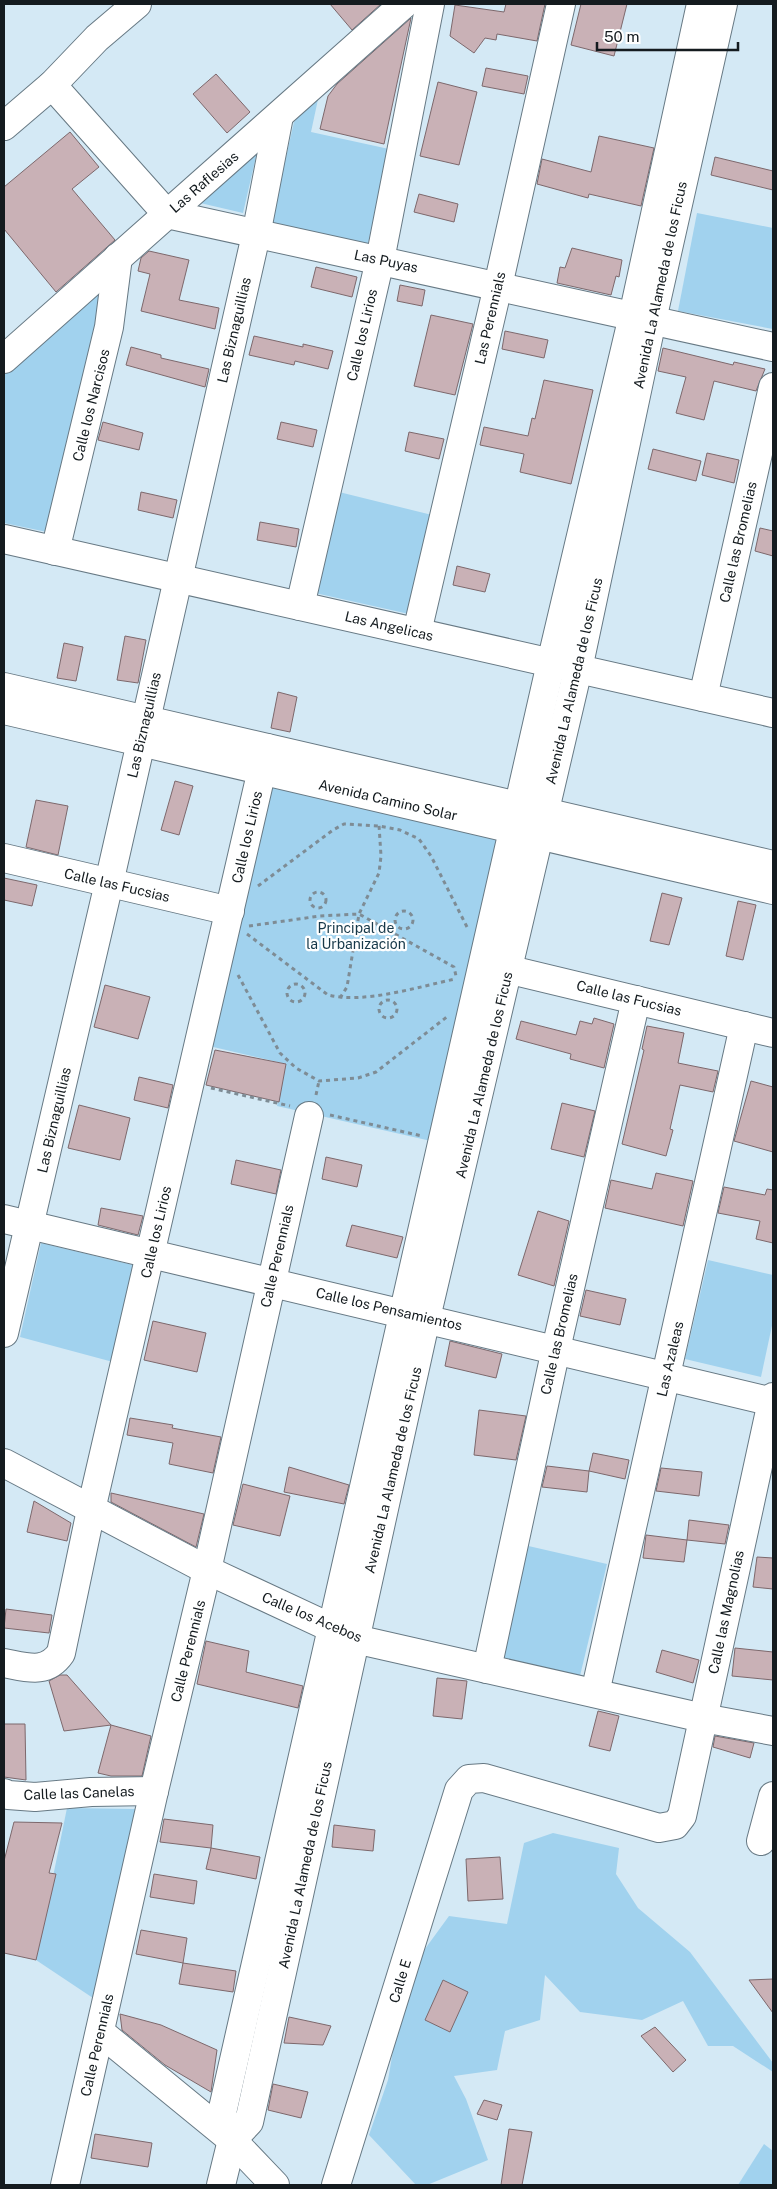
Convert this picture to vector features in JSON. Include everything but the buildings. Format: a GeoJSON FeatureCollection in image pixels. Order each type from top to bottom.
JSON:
{"type":"FeatureCollection","features":[{"type":"Feature","properties":{"kind":"street"},"geometry":{"type":"LineString","coordinates":[[4,126],[52,84],[97,38],[137,4]]}},
{"type":"Feature","properties":{"kind":"street","name":"Las Raflesias"},"geometry":{"type":"LineString","coordinates":[[4,359],[404,4]]}},
{"type":"Feature","properties":{"kind":"street","name":"Calle los Lirios"},"geometry":{"type":"LineString","coordinates":[[300,606],[380,260],[430,4]]}},
{"type":"Feature","properties":{"kind":"street","name":"Las Perennials"},"geometry":{"type":"LineString","coordinates":[[416,632],[498,286],[561,4]]}},
{"type":"Feature","properties":{"kind":"street","name":"Avenida La Alameda de los Ficus"},"geometry":{"type":"LineString","coordinates":[[529,821],[578,669],[701,4]]}},
{"type":"Feature","properties":{"kind":"street","name":"Avenida La Alameda de los Ficus"},"geometry":{"type":"LineString","coordinates":[[232,2140],[222,2113],[344,1634],[529,821],[551,662],[723,4]]}},
{"type":"Feature","properties":{"kind":"street"},"geometry":{"type":"LineString","coordinates":[[52,84],[167,214]]}},
{"type":"Feature","properties":{"kind":"street","name":"Las Biznaguillias"},"geometry":{"type":"LineString","coordinates":[[4,1333],[109,883],[256,235],[279,116]]}},
{"type":"Feature","properties":{"kind":"street","name":"Las Puyas"},"geometry":{"type":"LineString","coordinates":[[167,214],[256,235],[380,260],[773,346]]}},
{"type":"Feature","properties":{"kind":"street","name":"Calle los Narcisos"},"geometry":{"type":"LineString","coordinates":[[55,551],[109,328],[118,257]]}},
{"type":"Feature","properties":{"kind":"street","name":"Calle las Bromelias"},"geometry":{"type":"LineString","coordinates":[[703,697],[773,387]]}},
{"type":"Feature","properties":{"kind":"street","name":"Las Angelicas"},"geometry":{"type":"LineString","coordinates":[[4,539],[773,713]]}},
{"type":"Feature","properties":{"kind":"street","name":"Avenida Camino Solar"},"geometry":{"type":"LineString","coordinates":[[4,687],[142,731],[529,821],[773,890]]}},
{"type":"Feature","properties":{"kind":"street","name":"Avenida Camino Solar"},"geometry":{"type":"LineString","coordinates":[[4,710],[142,731]]}},
{"type":"Feature","properties":{"kind":"street","name":"Calle los Lirios"},"geometry":{"type":"LineString","coordinates":[[4,1662],[38,1669],[55,1663],[61,1653],[91,1510],[151,1253],[239,919],[265,760]]}},
{"type":"Feature","properties":{"kind":"street","name":"Avenida Camino Solar"},"geometry":{"type":"LineString","coordinates":[[529,821],[773,865]]}},
{"type":"Feature","properties":{"kind":"street","name":"Calle las Fucsias"},"geometry":{"type":"LineString","coordinates":[[4,858],[109,883],[239,919]]}},
{"type":"Feature","properties":{"kind":"street","name":"Calle las Fucsias"},"geometry":{"type":"LineString","coordinates":[[496,966],[773,1033]]}},
{"type":"Feature","properties":{"kind":"street","name":"Calle las Bromelias"},"geometry":{"type":"LineString","coordinates":[[487,1669],[556,1349],[636,1000]]}},
{"type":"Feature","properties":{"kind":"street","name":"Las Azaleas"},"geometry":{"type":"LineString","coordinates":[[595,1693],[744,1026]]}},
{"type":"Feature","properties":{"kind":"street","name":"Calle Perennials"},"geometry":{"type":"LineString","coordinates":[[65,2185],[154,1791],[207,1570],[309,1116]]}},
{"type":"Feature","properties":{"kind":"street","name":"Calle los Pensamientos"},"geometry":{"type":"LineString","coordinates":[[4,1219],[773,1400]]}},
{"type":"Feature","properties":{"kind":"street","name":"Calle las Magnolias"},"geometry":{"type":"LineString","coordinates":[[469,1779],[484,1778],[659,1828],[675,1825],[682,1816],[773,1400]]}},
{"type":"Feature","properties":{"kind":"street","name":"Calle los Acebos"},"geometry":{"type":"LineString","coordinates":[[4,1462],[91,1510],[207,1570],[344,1634],[703,1718],[773,1731]]}},
{"type":"Feature","properties":{"kind":"street","name":"Calle E"},"geometry":{"type":"LineString","coordinates":[[336,2185],[459,1790],[469,1779]]}},
{"type":"Feature","properties":{"kind":"street","name":"Calle las Canelas"},"geometry":{"type":"LineString","coordinates":[[5,1800],[91,1792],[154,1791]]}},
{"type":"Feature","properties":{"kind":"street"},"geometry":{"type":"LineString","coordinates":[[761,1841],[773,1796]]}},
{"type":"Feature","properties":{"kind":"street"},"geometry":{"type":"LineString","coordinates":[[100,2032],[232,2140],[275,2185]]}},
{"type":"Feature","properties":{"kind":"street"},"geometry":{"type":"LineString","coordinates":[[221,2185],[232,2140]]}},
{"type":"Feature","properties":{"kind":"path"},"geometry":{"type":"LineString","coordinates":[[340,998],[347,987],[359,914],[379,873],[381,856],[380,819]]}},
{"type":"Feature","properties":{"kind":"path"},"geometry":{"type":"LineString","coordinates":[[253,890],[344,824],[379,826],[400,830],[419,839],[431,856],[470,934]]}},
{"type":"Feature","properties":{"kind":"path"},"geometry":{"type":"LineString","coordinates":[[317,892],[325,894],[327,898],[327,903],[319,909],[314,908],[310,900],[313,893],[317,892]]}},
{"type":"Feature","properties":{"kind":"path"},"geometry":{"type":"LineString","coordinates":[[319,909],[320,916]]}},
{"type":"Feature","properties":{"kind":"path"},"geometry":{"type":"LineString","coordinates":[[404,912],[409,913],[412,921],[411,925],[407,928],[398,927],[395,923],[397,915],[404,912]]}},
{"type":"Feature","properties":{"kind":"path"},"geometry":{"type":"LineString","coordinates":[[239,919],[359,914],[454,967]]}},
{"type":"Feature","properties":{"kind":"path"},"geometry":{"type":"LineString","coordinates":[[394,933],[398,927]]}},
{"type":"Feature","properties":{"kind":"path"},"geometry":{"type":"LineString","coordinates":[[246,933],[328,995],[340,998],[360,998],[457,979]]}},
{"type":"Feature","properties":{"kind":"path"},"geometry":{"type":"LineString","coordinates":[[235,969],[280,1053],[296,1068],[319,1081],[358,1078],[376,1072],[452,1012]]}},
{"type":"Feature","properties":{"kind":"path"},"geometry":{"type":"LineString","coordinates":[[302,986],[308,980]]}},
{"type":"Feature","properties":{"kind":"path"},"geometry":{"type":"LineString","coordinates":[[299,984],[302,986],[305,996],[302,999],[298,1002],[289,998],[287,994],[291,986],[299,984]]}},
{"type":"Feature","properties":{"kind":"path"},"geometry":{"type":"LineString","coordinates":[[385,993],[387,1000]]}},
{"type":"Feature","properties":{"kind":"path"},"geometry":{"type":"LineString","coordinates":[[387,1000],[396,1004],[398,1009],[397,1014],[389,1019],[384,1018],[379,1010],[383,1002],[387,1000]]}},
{"type":"Feature","properties":{"kind":"green space"},"geometry":{"type":"Polygon","coordinates":[[[320,90],[311,132],[389,149],[367,248],[270,227],[294,122],[320,90]]]}},
{"type":"Feature","properties":{"kind":"green space"},"geometry":{"type":"Polygon","coordinates":[[[258,148],[243,213],[196,202],[258,148]]]}},
{"type":"Feature","properties":{"kind":"green space"},"geometry":{"type":"Polygon","coordinates":[[[697,213],[773,228],[773,329],[678,311],[697,213]]]}},
{"type":"Feature","properties":{"kind":"green space"},"geometry":{"type":"Polygon","coordinates":[[[103,290],[47,532],[4,523],[4,375],[103,290]]]}},
{"type":"Feature","properties":{"kind":"green space"},"geometry":{"type":"Polygon","coordinates":[[[339,492],[432,515],[409,614],[315,593],[339,492]]]}},
{"type":"Feature","properties":{"kind":"green space","name":"Principal de la Urbanización"},"geometry":{"type":"Polygon","coordinates":[[[268,783],[503,838],[431,1141],[277,1106],[286,1064],[209,1046],[268,783]]]}},
{"type":"Feature","properties":{"kind":"green space"},"geometry":{"type":"Polygon","coordinates":[[[41,1243],[137,1266],[113,1362],[20,1337],[41,1243]]]}},
{"type":"Feature","properties":{"kind":"green space"},"geometry":{"type":"Polygon","coordinates":[[[708,1260],[773,1275],[773,1321],[761,1377],[685,1359],[708,1260]]]}},
{"type":"Feature","properties":{"kind":"green space"},"geometry":{"type":"Polygon","coordinates":[[[524,1545],[607,1564],[579,1680],[499,1661],[524,1545]]]}},
{"type":"Feature","properties":{"kind":"green space"},"geometry":{"type":"Polygon","coordinates":[[[67,1808],[136,1809],[93,1998],[36,1960],[67,1808]]]}},
{"type":"Feature","properties":{"kind":"green space"},"geometry":{"type":"Polygon","coordinates":[[[553,1833],[619,1848],[616,1874],[638,1908],[690,1952],[773,2063],[773,2072],[733,2046],[708,2046],[683,2001],[642,2020],[580,2012],[545,1975],[540,2020],[505,2031],[497,2070],[454,2076],[466,2099],[488,2160],[427,2185],[416,2185],[369,2135],[388,2080],[406,1975],[449,1916],[507,1924],[524,1843],[553,1833]]]}},
{"type":"Feature","properties":{"kind":"green space"},"geometry":{"type":"Polygon","coordinates":[[[764,2144],[773,2151],[773,2185],[738,2185],[764,2144]]]}}]}
